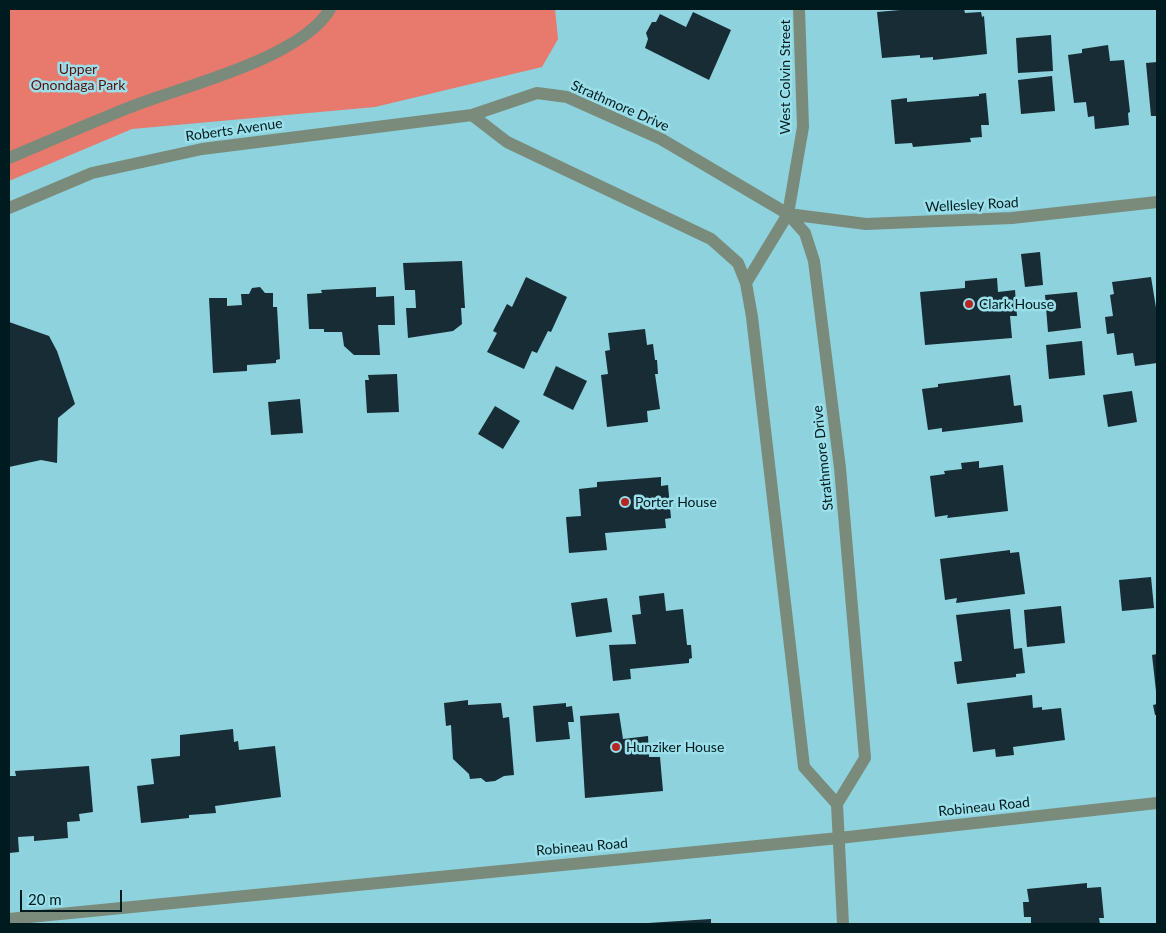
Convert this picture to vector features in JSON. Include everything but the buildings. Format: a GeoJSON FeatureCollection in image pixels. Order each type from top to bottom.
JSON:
{"type":"FeatureCollection","features":[{"type":"Feature","properties":{"kind":"street"},"geometry":{"type":"LineString","coordinates":[[9,158],[130,107],[260,61],[313,30],[330,9]]}},
{"type":"Feature","properties":{"kind":"street","name":"West Colvin Street"},"geometry":{"type":"LineString","coordinates":[[746,283],[788,214],[803,127],[799,9]]}},
{"type":"Feature","properties":{"kind":"street","name":"Strathmore Drive"},"geometry":{"type":"LineString","coordinates":[[472,115],[537,93],[567,97],[661,140],[788,214],[805,233],[814,260],[840,468],[865,758],[837,804]]}},
{"type":"Feature","properties":{"kind":"street"},"geometry":{"type":"LineString","coordinates":[[472,115],[506,142],[711,239],[738,263],[746,283],[752,317],[804,767],[837,804],[843,924]]}},
{"type":"Feature","properties":{"kind":"street","name":"Roberts Avenue"},"geometry":{"type":"LineString","coordinates":[[9,208],[92,174],[202,148],[472,115]]}},
{"type":"Feature","properties":{"kind":"street","name":"Wellesley Road"},"geometry":{"type":"LineString","coordinates":[[788,214],[866,224],[1012,218],[1157,202]]}},
{"type":"Feature","properties":{"kind":"street","name":"Robineau Road"},"geometry":{"type":"LineString","coordinates":[[9,919],[839,838],[1157,803]]}},
{"type":"Feature","properties":{"kind":"green space","name":"Upper Onondaga Park"},"geometry":{"type":"Polygon","coordinates":[[[9,9],[555,9],[558,39],[542,67],[375,107],[132,129],[9,181],[9,9]]]}},
{"type":"Feature","properties":{"kind":"place","name":"Clark House"},"geometry":{"type":"Point","coordinates":[969,304]}},
{"type":"Feature","properties":{"kind":"place","name":"Porter House"},"geometry":{"type":"Point","coordinates":[625,502]}},
{"type":"Feature","properties":{"kind":"place","name":"Hunziker House"},"geometry":{"type":"Point","coordinates":[616,747]}}]}
